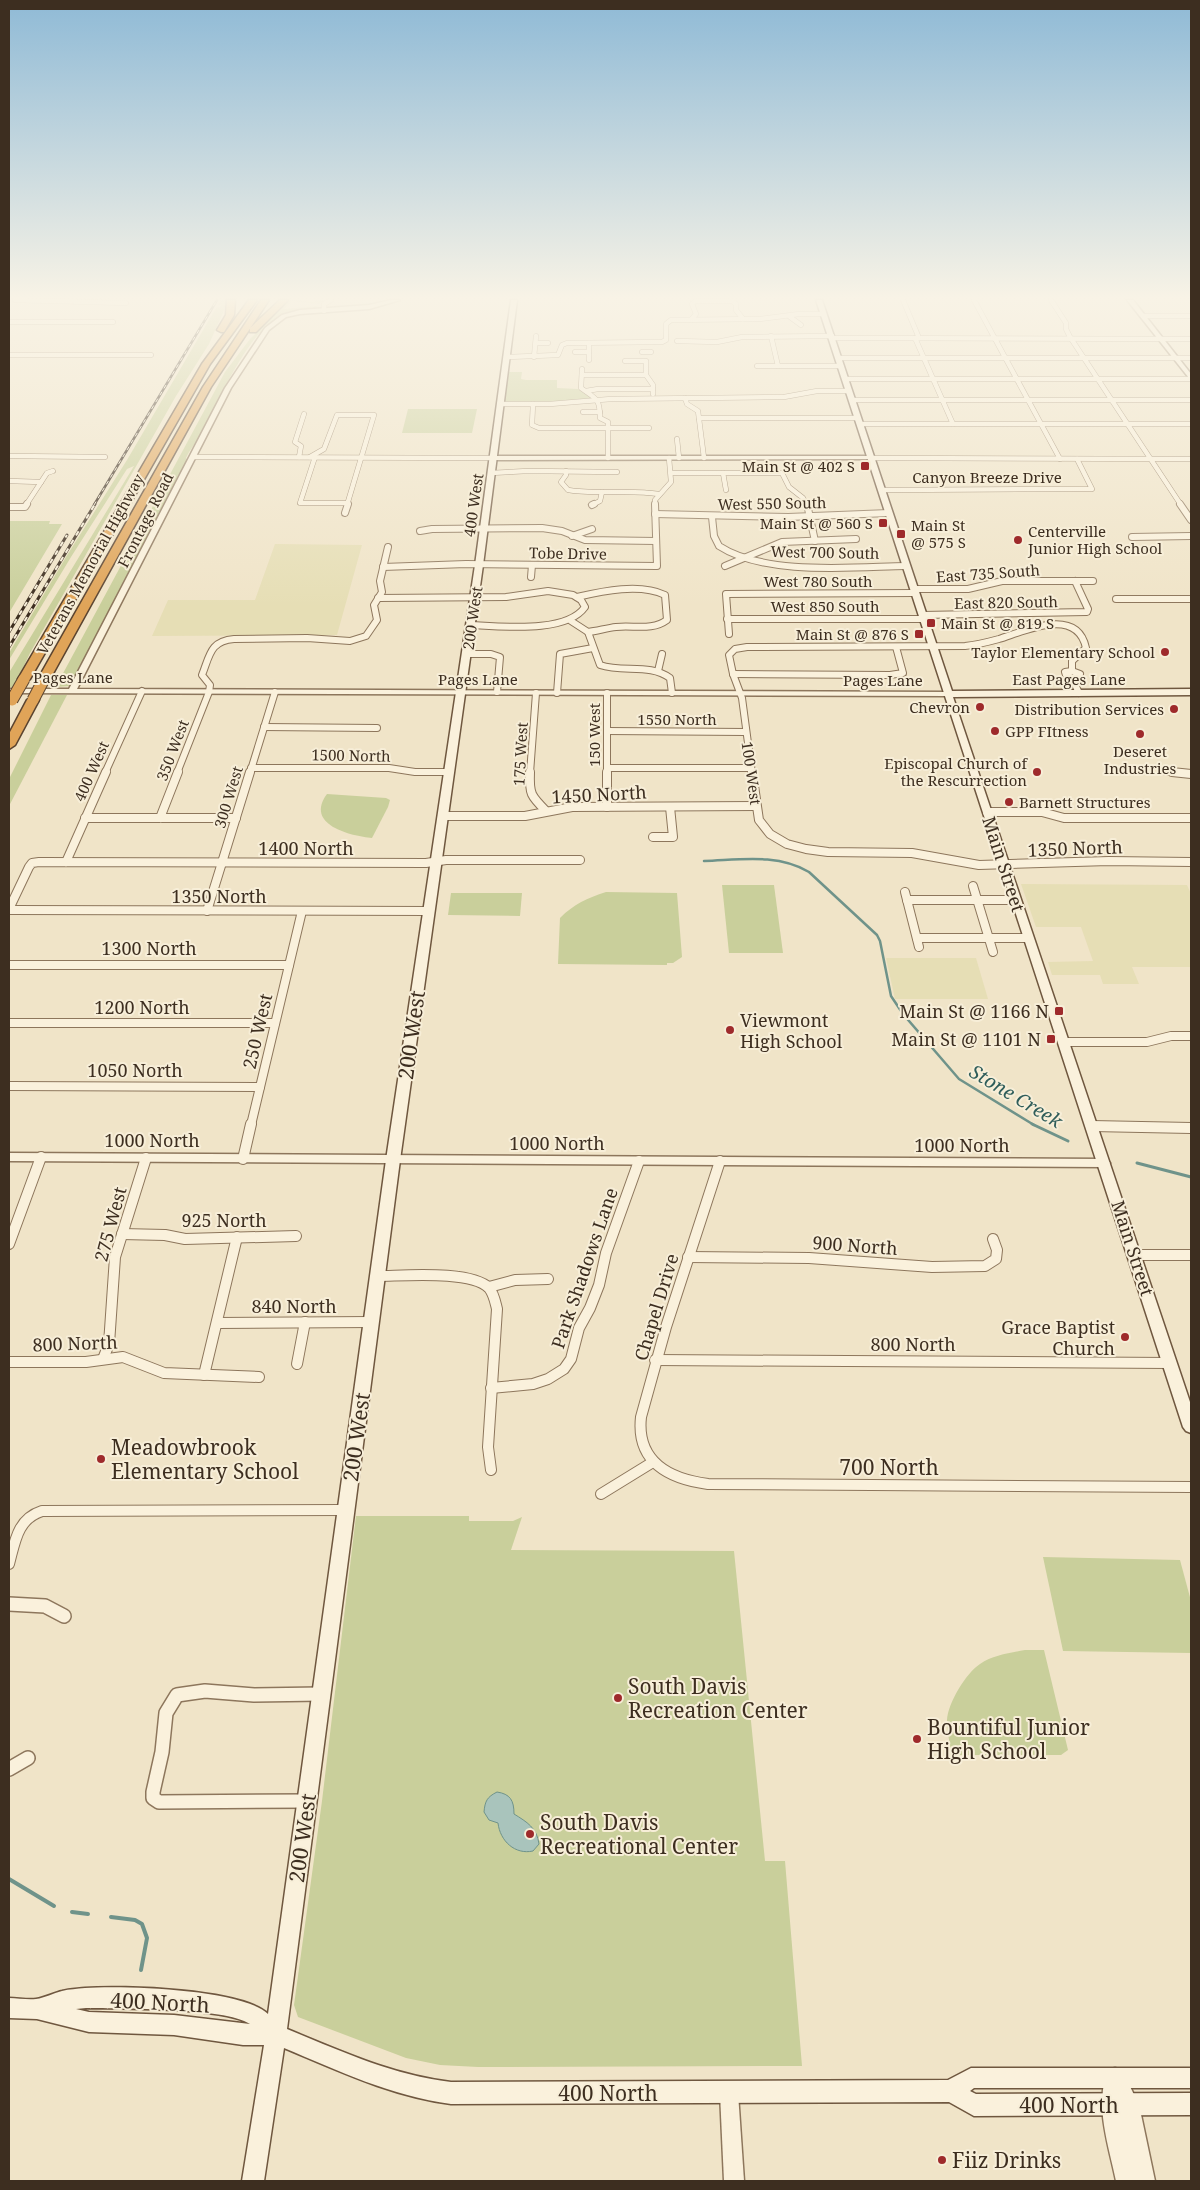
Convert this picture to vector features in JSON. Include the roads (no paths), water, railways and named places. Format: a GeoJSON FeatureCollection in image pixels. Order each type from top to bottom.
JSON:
{"type":"FeatureCollection","features":[{"type":"Feature","properties":{"kind":"highway","name":"Veterans Memorial Highway"},"geometry":{"type":"LineString","coordinates":[[10,699],[24,679],[184,402]]}},
{"type":"Feature","properties":{"kind":"highway","name":"Veterans Memorial Highway"},"geometry":{"type":"LineString","coordinates":[[9,745],[198,402]]}},
{"type":"Feature","properties":{"kind":"main road","name":"Main Street"},"geometry":{"type":"LineString","coordinates":[[853,402],[1191,1427]]}},
{"type":"Feature","properties":{"kind":"main road","name":"400 West"},"geometry":{"type":"LineString","coordinates":[[479,564],[501,404]]}},
{"type":"Feature","properties":{"kind":"main road","name":"200 West"},"geometry":{"type":"LineString","coordinates":[[253,2181],[307,1801],[393,1160],[479,564]]}},
{"type":"Feature","properties":{"kind":"main road","name":"East Pages Lane"},"geometry":{"type":"LineString","coordinates":[[948,694],[1191,692]]}},
{"type":"Feature","properties":{"kind":"main road","name":"400 North"},"geometry":{"type":"LineString","coordinates":[[9,2008],[37,2009],[89,2022],[174,2025],[243,2035],[274,2034],[388,2080],[436,2092],[467,2094],[951,2091],[974,2105],[1191,2104]]}},
{"type":"Feature","properties":{"kind":"main road","name":"400 North"},"geometry":{"type":"LineString","coordinates":[[951,2091],[971,2078],[1191,2078]]}},
{"type":"Feature","properties":{"kind":"street","name":"Frontage Road"},"geometry":{"type":"LineString","coordinates":[[72,691],[222,402]]}},
{"type":"Feature","properties":{"kind":"street"},"geometry":{"type":"LineString","coordinates":[[501,404],[562,402]]}},
{"type":"Feature","properties":{"kind":"street"},"geometry":{"type":"LineString","coordinates":[[599,402],[600,418],[608,422],[608,458]]}},
{"type":"Feature","properties":{"kind":"street"},"geometry":{"type":"LineString","coordinates":[[686,402],[698,411],[704,458]]}},
{"type":"Feature","properties":{"kind":"street"},"geometry":{"type":"LineString","coordinates":[[943,402],[953,424]]}},
{"type":"Feature","properties":{"kind":"street"},"geometry":{"type":"LineString","coordinates":[[1028,402],[1060,459]]}},
{"type":"Feature","properties":{"kind":"street"},"geometry":{"type":"LineString","coordinates":[[1113,402],[1191,520]]}},
{"type":"Feature","properties":{"kind":"street"},"geometry":{"type":"LineString","coordinates":[[533,404],[532,425],[534,427],[650,428]]}},
{"type":"Feature","properties":{"kind":"street"},"geometry":{"type":"LineString","coordinates":[[583,412],[600,412]]}},
{"type":"Feature","properties":{"kind":"street"},"geometry":{"type":"LineString","coordinates":[[299,457],[301,446],[295,442],[304,414]]}},
{"type":"Feature","properties":{"kind":"street"},"geometry":{"type":"LineString","coordinates":[[345,513],[362,457],[374,415],[337,415],[324,448],[312,457],[300,503],[348,503]]}},
{"type":"Feature","properties":{"kind":"street"},"geometry":{"type":"LineString","coordinates":[[699,418],[953,424],[1191,424]]}},
{"type":"Feature","properties":{"kind":"street"},"geometry":{"type":"LineString","coordinates":[[677,439],[679,458]]}},
{"type":"Feature","properties":{"kind":"street"},"geometry":{"type":"LineString","coordinates":[[9,456],[104,457]]}},
{"type":"Feature","properties":{"kind":"street"},"geometry":{"type":"LineString","coordinates":[[192,457],[1191,459]]}},
{"type":"Feature","properties":{"kind":"street"},"geometry":{"type":"LineString","coordinates":[[420,531],[432,529],[542,528],[562,531],[572,536],[599,541],[656,541],[655,500],[672,482],[669,458]]}},
{"type":"Feature","properties":{"kind":"street","name":"Canyon Breeze Drive"},"geometry":{"type":"LineString","coordinates":[[882,490],[1092,489],[1077,459]]}},
{"type":"Feature","properties":{"kind":"street"},"geometry":{"type":"LineString","coordinates":[[9,506],[25,507],[47,473],[53,471]]}},
{"type":"Feature","properties":{"kind":"street"},"geometry":{"type":"LineString","coordinates":[[491,474],[566,471],[617,472]]}},
{"type":"Feature","properties":{"kind":"street"},"geometry":{"type":"LineString","coordinates":[[566,471],[566,475],[561,482],[563,487],[576,492],[659,494]]}},
{"type":"Feature","properties":{"kind":"street"},"geometry":{"type":"LineString","coordinates":[[672,473],[782,473],[785,476],[787,486],[807,504],[815,541]]}},
{"type":"Feature","properties":{"kind":"street"},"geometry":{"type":"LineString","coordinates":[[723,473],[726,490]]}},
{"type":"Feature","properties":{"kind":"street"},"geometry":{"type":"LineString","coordinates":[[9,481],[41,482]]}},
{"type":"Feature","properties":{"kind":"street"},"geometry":{"type":"LineString","coordinates":[[592,505],[600,501],[602,492]]}},
{"type":"Feature","properties":{"kind":"street","name":"West 550 South"},"geometry":{"type":"LineString","coordinates":[[656,514],[712,517],[889,513]]}},
{"type":"Feature","properties":{"kind":"street","name":"West 700 South"},"geometry":{"type":"LineString","coordinates":[[712,517],[715,539],[718,545],[764,564],[787,567],[906,566]]}},
{"type":"Feature","properties":{"kind":"street"},"geometry":{"type":"LineString","coordinates":[[572,536],[592,529]]}},
{"type":"Feature","properties":{"kind":"street"},"geometry":{"type":"LineString","coordinates":[[1132,537],[1191,536]]}},
{"type":"Feature","properties":{"kind":"street"},"geometry":{"type":"LineString","coordinates":[[725,566],[782,542],[856,539]]}},
{"type":"Feature","properties":{"kind":"street","name":"Tobe Drive"},"geometry":{"type":"LineString","coordinates":[[383,566],[479,564],[657,566],[656,541]]}},
{"type":"Feature","properties":{"kind":"street"},"geometry":{"type":"LineString","coordinates":[[209,692],[210,684],[202,676],[215,644],[234,639],[356,640],[366,635],[375,624],[377,618],[374,607],[382,592],[380,581],[388,547]]}},
{"type":"Feature","properties":{"kind":"street"},"geometry":{"type":"LineString","coordinates":[[531,577],[532,565]]}},
{"type":"Feature","properties":{"kind":"street","name":"East 735 South"},"geometry":{"type":"LineString","coordinates":[[915,591],[968,589],[1002,581],[1093,582]]}},
{"type":"Feature","properties":{"kind":"street","name":"East 820 South"},"geometry":{"type":"LineString","coordinates":[[923,617],[1087,612],[1088,610],[1075,582]]}},
{"type":"Feature","properties":{"kind":"street"},"geometry":{"type":"LineString","coordinates":[[423,589],[425,598]]}},
{"type":"Feature","properties":{"kind":"street"},"geometry":{"type":"LineString","coordinates":[[378,598],[510,596],[548,591],[577,597],[583,602],[585,609],[580,616],[571,621],[544,625],[471,625]]}},
{"type":"Feature","properties":{"kind":"street"},"geometry":{"type":"LineString","coordinates":[[577,597],[592,592],[608,591],[656,591],[665,595],[667,620],[662,624],[617,627],[588,632]]}},
{"type":"Feature","properties":{"kind":"street","name":"West 780 South"},"geometry":{"type":"LineString","coordinates":[[727,619],[726,594],[915,591]]}},
{"type":"Feature","properties":{"kind":"street"},"geometry":{"type":"LineString","coordinates":[[1116,599],[1191,599]]}},
{"type":"Feature","properties":{"kind":"street","name":"West 850 South"},"geometry":{"type":"LineString","coordinates":[[727,619],[923,617]]}},
{"type":"Feature","properties":{"kind":"street"},"geometry":{"type":"LineString","coordinates":[[727,619],[729,634]]}},
{"type":"Feature","properties":{"kind":"street"},"geometry":{"type":"LineString","coordinates":[[571,621],[588,632],[599,664],[605,668],[658,671],[670,678],[672,693]]}},
{"type":"Feature","properties":{"kind":"street"},"geometry":{"type":"LineString","coordinates":[[896,646],[902,673],[890,675],[733,674],[729,655],[735,649],[747,647],[978,645],[1039,624],[1048,623],[1072,627],[1085,638],[1086,648],[1072,661],[1072,674],[1079,693]]}},
{"type":"Feature","properties":{"kind":"street"},"geometry":{"type":"LineString","coordinates":[[557,693],[560,654],[566,651],[593,648]]}},
{"type":"Feature","properties":{"kind":"street"},"geometry":{"type":"LineString","coordinates":[[467,654],[491,654],[500,657],[497,692]]}},
{"type":"Feature","properties":{"kind":"street"},"geometry":{"type":"LineString","coordinates":[[658,671],[662,654]]}},
{"type":"Feature","properties":{"kind":"street","name":"100 West"},"geometry":{"type":"LineString","coordinates":[[733,674],[741,693],[759,820],[763,827],[782,842]]}},
{"type":"Feature","properties":{"kind":"street","name":"Pages Lane"},"geometry":{"type":"LineString","coordinates":[[10,699],[72,691],[948,694]]}},
{"type":"Feature","properties":{"kind":"street","name":"400 West"},"geometry":{"type":"LineString","coordinates":[[66,862],[142,691]]}},
{"type":"Feature","properties":{"kind":"street","name":"350 West"},"geometry":{"type":"LineString","coordinates":[[160,818],[209,692]]}},
{"type":"Feature","properties":{"kind":"street","name":"300 West"},"geometry":{"type":"LineString","coordinates":[[207,911],[275,692]]}},
{"type":"Feature","properties":{"kind":"street","name":"175 West"},"geometry":{"type":"LineString","coordinates":[[536,692],[529,790],[532,797],[546,811]]}},
{"type":"Feature","properties":{"kind":"street","name":"150 West"},"geometry":{"type":"LineString","coordinates":[[606,807],[607,693]]}},
{"type":"Feature","properties":{"kind":"street"},"geometry":{"type":"LineString","coordinates":[[264,728],[376,728]]}},
{"type":"Feature","properties":{"kind":"street","name":"1550 North"},"geometry":{"type":"LineString","coordinates":[[607,731],[746,732]]}},
{"type":"Feature","properties":{"kind":"street","name":"1500 North"},"geometry":{"type":"LineString","coordinates":[[252,768],[389,768],[414,772],[449,772]]}},
{"type":"Feature","properties":{"kind":"street"},"geometry":{"type":"LineString","coordinates":[[606,768],[751,768]]}},
{"type":"Feature","properties":{"kind":"street"},"geometry":{"type":"LineString","coordinates":[[1162,771],[1191,774]]}},
{"type":"Feature","properties":{"kind":"street","name":"1450 North"},"geometry":{"type":"LineString","coordinates":[[443,816],[519,816],[566,807],[756,806]]}},
{"type":"Feature","properties":{"kind":"street"},"geometry":{"type":"LineString","coordinates":[[653,837],[673,837],[670,807]]}},
{"type":"Feature","properties":{"kind":"street"},"geometry":{"type":"LineString","coordinates":[[987,812],[1042,812],[1064,818],[1191,818]]}},
{"type":"Feature","properties":{"kind":"street"},"geometry":{"type":"LineString","coordinates":[[86,818],[236,818]]}},
{"type":"Feature","properties":{"kind":"street","name":"1350 North"},"geometry":{"type":"LineString","coordinates":[[782,842],[803,849],[824,852],[913,853],[963,863],[1050,865],[1084,862],[1191,862]]}},
{"type":"Feature","properties":{"kind":"street","name":"1400 North"},"geometry":{"type":"LineString","coordinates":[[9,910],[32,863],[580,860]]}},
{"type":"Feature","properties":{"kind":"street"},"geometry":{"type":"LineString","coordinates":[[973,886],[993,952]]}},
{"type":"Feature","properties":{"kind":"street"},"geometry":{"type":"LineString","coordinates":[[919,947],[906,896],[1016,900]]}},
{"type":"Feature","properties":{"kind":"street","name":"1350 North"},"geometry":{"type":"LineString","coordinates":[[9,910],[429,911]]}},
{"type":"Feature","properties":{"kind":"street","name":"250 West"},"geometry":{"type":"LineString","coordinates":[[244,1158],[302,911]]}},
{"type":"Feature","properties":{"kind":"street"},"geometry":{"type":"LineString","coordinates":[[917,938],[1029,938]]}},
{"type":"Feature","properties":{"kind":"street","name":"1300 North"},"geometry":{"type":"LineString","coordinates":[[9,965],[289,965]]}},
{"type":"Feature","properties":{"kind":"street","name":"1200 North"},"geometry":{"type":"LineString","coordinates":[[9,1023],[275,1023]]}},
{"type":"Feature","properties":{"kind":"street"},"geometry":{"type":"LineString","coordinates":[[1064,1042],[1143,1042],[1171,1036],[1191,1036]]}},
{"type":"Feature","properties":{"kind":"street","name":"1050 North"},"geometry":{"type":"LineString","coordinates":[[9,1086],[260,1087]]}},
{"type":"Feature","properties":{"kind":"street"},"geometry":{"type":"LineString","coordinates":[[1092,1126],[1191,1128]]}},
{"type":"Feature","properties":{"kind":"street","name":"1000 North"},"geometry":{"type":"LineString","coordinates":[[9,1157],[1104,1163]]}},
{"type":"Feature","properties":{"kind":"street"},"geometry":{"type":"LineString","coordinates":[[9,1244],[41,1157]]}},
{"type":"Feature","properties":{"kind":"street","name":"275 West"},"geometry":{"type":"LineString","coordinates":[[103,1359],[109,1344],[114,1264],[146,1158]]}},
{"type":"Feature","properties":{"kind":"street","name":"Park Shadows Lane"},"geometry":{"type":"LineString","coordinates":[[491,1388],[533,1384],[548,1379],[564,1369],[571,1359],[579,1328],[590,1308],[599,1284],[606,1253],[639,1161]]}},
{"type":"Feature","properties":{"kind":"street","name":"Chapel Drive"},"geometry":{"type":"LineString","coordinates":[[653,1462],[641,1440],[640,1424],[655,1360],[720,1161]]}},
{"type":"Feature","properties":{"kind":"street","name":"925 North"},"geometry":{"type":"LineString","coordinates":[[122,1234],[166,1234],[185,1239],[296,1236]]}},
{"type":"Feature","properties":{"kind":"street"},"geometry":{"type":"LineString","coordinates":[[204,1375],[237,1237]]}},
{"type":"Feature","properties":{"kind":"street","name":"900 North"},"geometry":{"type":"LineString","coordinates":[[688,1257],[809,1258],[921,1267],[979,1267],[990,1265],[996,1259],[997,1250],[993,1240]]}},
{"type":"Feature","properties":{"kind":"street"},"geometry":{"type":"LineString","coordinates":[[1135,1255],[1191,1255]]}},
{"type":"Feature","properties":{"kind":"street"},"geometry":{"type":"LineString","coordinates":[[378,1276],[467,1277],[489,1287],[496,1297],[497,1309],[488,1447],[491,1470]]}},
{"type":"Feature","properties":{"kind":"street"},"geometry":{"type":"LineString","coordinates":[[489,1287],[515,1280],[548,1279]]}},
{"type":"Feature","properties":{"kind":"street"},"geometry":{"type":"LineString","coordinates":[[297,1364],[305,1322]]}},
{"type":"Feature","properties":{"kind":"street","name":"840 North"},"geometry":{"type":"LineString","coordinates":[[216,1323],[371,1322]]}},
{"type":"Feature","properties":{"kind":"street","name":"800 North"},"geometry":{"type":"LineString","coordinates":[[9,1362],[86,1362],[123,1357],[158,1372],[259,1377]]}},
{"type":"Feature","properties":{"kind":"street","name":"800 North"},"geometry":{"type":"LineString","coordinates":[[655,1360],[1170,1363]]}},
{"type":"Feature","properties":{"kind":"street"},"geometry":{"type":"LineString","coordinates":[[601,1494],[653,1462]]}},
{"type":"Feature","properties":{"kind":"street","name":"700 North"},"geometry":{"type":"LineString","coordinates":[[653,1462],[678,1478],[708,1484],[1191,1488]]}},
{"type":"Feature","properties":{"kind":"street"},"geometry":{"type":"LineString","coordinates":[[9,1564],[21,1525],[29,1515],[47,1510],[346,1510]]}},
{"type":"Feature","properties":{"kind":"street"},"geometry":{"type":"LineString","coordinates":[[9,1604],[46,1605],[56,1609],[64,1616]]}},
{"type":"Feature","properties":{"kind":"street"},"geometry":{"type":"LineString","coordinates":[[307,1801],[159,1802],[153,1798],[152,1792],[162,1752],[166,1713],[173,1699],[178,1695],[205,1691],[254,1695],[321,1694]]}},
{"type":"Feature","properties":{"kind":"street"},"geometry":{"type":"LineString","coordinates":[[9,1769],[28,1758]]}},
{"type":"Feature","properties":{"kind":"street"},"geometry":{"type":"LineString","coordinates":[[1115,2077],[1120,2105],[1126,2181]]}},
{"type":"Feature","properties":{"kind":"street"},"geometry":{"type":"LineString","coordinates":[[729,2093],[734,2181]]}},
{"type":"Feature","properties":{"kind":"street"},"geometry":{"type":"LineString","coordinates":[[1120,2105],[1145,2181]]}},
{"type":"Feature","properties":{"kind":"water"},"geometry":{"type":"Polygon","coordinates":[[[497,1792],[508,1796],[512,1801],[514,1814],[534,1830],[539,1844],[533,1851],[526,1852],[515,1849],[505,1841],[499,1830],[498,1823],[489,1820],[484,1812],[487,1800],[497,1792]]]}},
{"type":"Feature","properties":{"kind":"waterway","name":"Stone Creek"},"geometry":{"type":"LineString","coordinates":[[704,861],[771,860],[797,866],[809,872],[877,935],[880,941],[891,996],[903,1014],[959,1079],[1034,1125]]}},
{"type":"Feature","properties":{"kind":"waterway","name":"Stone Creek"},"geometry":{"type":"LineString","coordinates":[[1034,1125],[1068,1141]]}},
{"type":"Feature","properties":{"kind":"waterway","name":"Stone Creek"},"geometry":{"type":"LineString","coordinates":[[1137,1163],[1191,1177]]}},
{"type":"Feature","properties":{"kind":"waterway"},"geometry":{"type":"LineString","coordinates":[[9,1879],[54,1906]]}},
{"type":"Feature","properties":{"kind":"waterway"},"geometry":{"type":"LineString","coordinates":[[72,1912],[88,1914]]}},
{"type":"Feature","properties":{"kind":"waterway"},"geometry":{"type":"LineString","coordinates":[[111,1917],[135,1920],[142,1924],[147,1938],[141,1970]]}},
{"type":"Feature","properties":{"kind":"railway"},"geometry":{"type":"LineString","coordinates":[[94,505],[156,402]]}},
{"type":"Feature","properties":{"kind":"railway"},"geometry":{"type":"LineString","coordinates":[[9,647],[95,504]]}},
{"type":"Feature","properties":{"kind":"railway"},"geometry":{"type":"LineString","coordinates":[[9,632],[67,535]]}},
{"type":"Feature","properties":{"kind":"place","name":"Main St @ 402 S"},"geometry":{"type":"Point","coordinates":[865,466]}},
{"type":"Feature","properties":{"kind":"place","name":"Main St @ 560 S"},"geometry":{"type":"Point","coordinates":[883,523]}},
{"type":"Feature","properties":{"kind":"place","name":"Main St @ 575 S"},"geometry":{"type":"Point","coordinates":[901,534]}},
{"type":"Feature","properties":{"kind":"place","name":"Centerville Junior High School"},"geometry":{"type":"Point","coordinates":[1018,540]}},
{"type":"Feature","properties":{"kind":"place","name":"Main St @ 819 S"},"geometry":{"type":"Point","coordinates":[931,623]}},
{"type":"Feature","properties":{"kind":"place","name":"Main St @ 876 S"},"geometry":{"type":"Point","coordinates":[919,634]}},
{"type":"Feature","properties":{"kind":"place","name":"Taylor Elementary School"},"geometry":{"type":"Point","coordinates":[1165,652]}},
{"type":"Feature","properties":{"kind":"place","name":"Chevron"},"geometry":{"type":"Point","coordinates":[980,707]}},
{"type":"Feature","properties":{"kind":"place","name":"Distribution Services"},"geometry":{"type":"Point","coordinates":[1174,709]}},
{"type":"Feature","properties":{"kind":"place","name":"GPP FItness"},"geometry":{"type":"Point","coordinates":[995,731]}},
{"type":"Feature","properties":{"kind":"place","name":"Deseret Industries"},"geometry":{"type":"Point","coordinates":[1140,734]}},
{"type":"Feature","properties":{"kind":"place","name":"Episcopal Church of the Rescurrection"},"geometry":{"type":"Point","coordinates":[1037,772]}},
{"type":"Feature","properties":{"kind":"place","name":"Barnett Structures"},"geometry":{"type":"Point","coordinates":[1009,802]}},
{"type":"Feature","properties":{"kind":"place","name":"Main St @ 1166 N"},"geometry":{"type":"Point","coordinates":[1059,1011]}},
{"type":"Feature","properties":{"kind":"place","name":"Viewmont High School"},"geometry":{"type":"Point","coordinates":[730,1030]}},
{"type":"Feature","properties":{"kind":"place","name":"Main St @ 1101 N"},"geometry":{"type":"Point","coordinates":[1051,1039]}},
{"type":"Feature","properties":{"kind":"place","name":"Grace Baptist Church"},"geometry":{"type":"Point","coordinates":[1125,1337]}},
{"type":"Feature","properties":{"kind":"place","name":"Meadowbrook Elementary School"},"geometry":{"type":"Point","coordinates":[101,1459]}},
{"type":"Feature","properties":{"kind":"place","name":"South Davis Recreation Center"},"geometry":{"type":"Point","coordinates":[618,1698]}},
{"type":"Feature","properties":{"kind":"place","name":"Bountiful Junior High School"},"geometry":{"type":"Point","coordinates":[917,1739]}},
{"type":"Feature","properties":{"kind":"place","name":"South Davis Recreational Center"},"geometry":{"type":"Point","coordinates":[530,1834]}},
{"type":"Feature","properties":{"kind":"place","name":"Fiiz Drinks"},"geometry":{"type":"Point","coordinates":[942,2160]}}]}
